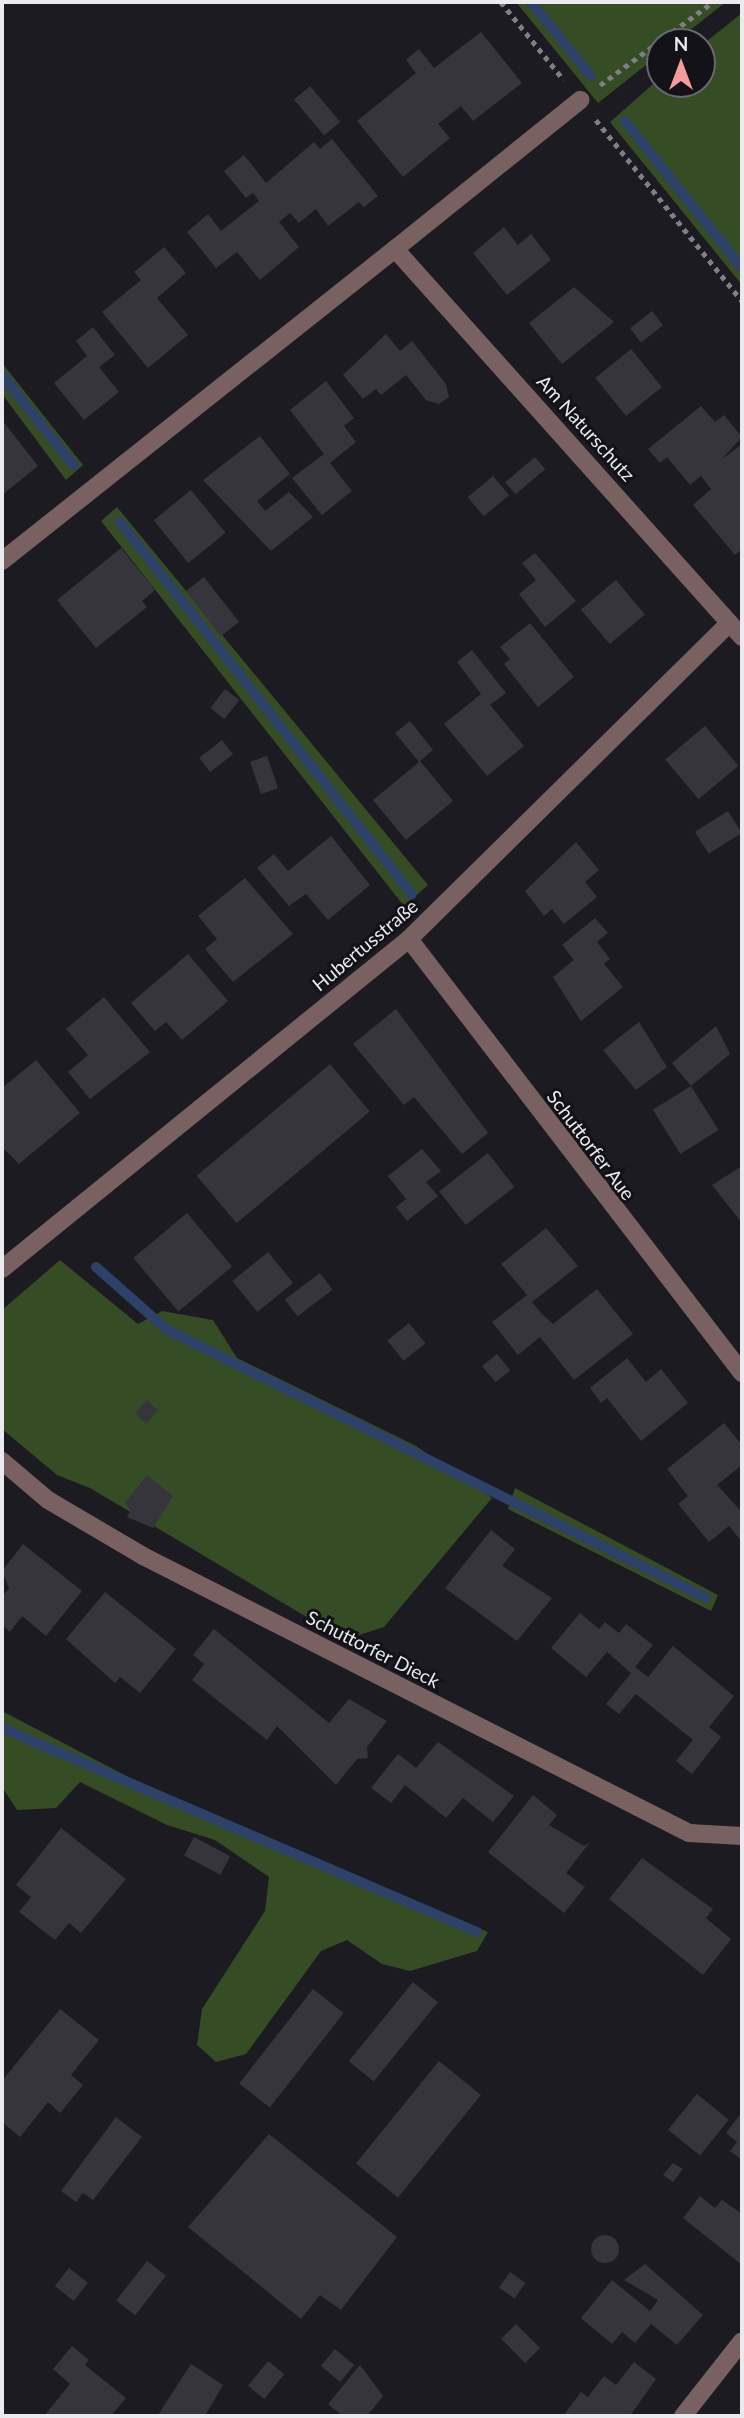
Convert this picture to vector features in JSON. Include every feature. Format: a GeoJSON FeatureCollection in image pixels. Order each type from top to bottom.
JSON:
{"type":"FeatureCollection","features":[{"type":"Feature","properties":{"kind":"street"},"geometry":{"type":"LineString","coordinates":[[2,561],[580,100]]}},
{"type":"Feature","properties":{"kind":"street","name":"Am Naturschutz"},"geometry":{"type":"LineString","coordinates":[[395,249],[742,637]]}},
{"type":"Feature","properties":{"kind":"street","name":"Hubertusstraße"},"geometry":{"type":"LineString","coordinates":[[2,1269],[409,939],[730,623]]}},
{"type":"Feature","properties":{"kind":"street","name":"Schuttorfer Aue"},"geometry":{"type":"LineString","coordinates":[[409,939],[742,1373]]}},
{"type":"Feature","properties":{"kind":"street","name":"Schuttorfer Dieck"},"geometry":{"type":"LineString","coordinates":[[2,1461],[48,1500],[143,1556],[689,1833],[742,1836]]}},
{"type":"Feature","properties":{"kind":"street"},"geometry":{"type":"LineString","coordinates":[[683,2416],[742,2341]]}},
{"type":"Feature","properties":{"kind":"path"},"geometry":{"type":"LineString","coordinates":[[501,2],[742,301]]}},
{"type":"Feature","properties":{"kind":"path"},"geometry":{"type":"LineString","coordinates":[[580,100],[713,2]]}},
{"type":"Feature","properties":{"kind":"green space"},"geometry":{"type":"Polygon","coordinates":[[[516,2],[726,2],[693,28],[646,28],[646,65],[598,103],[516,2]]]}},
{"type":"Feature","properties":{"kind":"green space"},"geometry":{"type":"Polygon","coordinates":[[[742,13],[742,285],[610,122],[646,90],[646,98],[716,98],[716,34],[742,13]]]}},
{"type":"Feature","properties":{"kind":"green space"},"geometry":{"type":"Polygon","coordinates":[[[2,363],[83,465],[66,480],[2,394],[2,363]]]}},
{"type":"Feature","properties":{"kind":"green space"},"geometry":{"type":"Polygon","coordinates":[[[117,507],[428,885],[404,906],[101,521],[117,507]]]}},
{"type":"Feature","properties":{"kind":"green space"},"geometry":{"type":"Polygon","coordinates":[[[60,1260],[138,1324],[162,1311],[213,1320],[237,1358],[416,1446],[492,1498],[384,1627],[353,1637],[310,1619],[90,1488],[57,1475],[2,1429],[2,1310],[60,1260]]]}},
{"type":"Feature","properties":{"kind":"green space"},"geometry":{"type":"Polygon","coordinates":[[[515,1488],[718,1595],[711,1611],[508,1509],[515,1488]]]}},
{"type":"Feature","properties":{"kind":"green space"},"geometry":{"type":"Polygon","coordinates":[[[2,1711],[136,1781],[488,1932],[477,1951],[410,1971],[382,1964],[347,1940],[321,1951],[246,2054],[216,2062],[197,2045],[202,2009],[265,1911],[269,1877],[215,1840],[167,1825],[80,1782],[56,1808],[17,1810],[2,1787],[2,1711]]]}},
{"type":"Feature","properties":{"kind":"building"},"geometry":{"type":"Polygon","coordinates":[[[481,32],[522,83],[473,121],[461,106],[438,124],[450,138],[403,177],[357,121],[416,73],[406,60],[419,49],[434,68],[481,32]]]}},
{"type":"Feature","properties":{"kind":"building"},"geometry":{"type":"Polygon","coordinates":[[[310,86],[340,122],[324,136],[294,99],[310,86]]]}},
{"type":"Feature","properties":{"kind":"building"},"geometry":{"type":"Polygon","coordinates":[[[332,139],[378,196],[364,207],[359,202],[328,226],[316,209],[299,223],[290,213],[279,222],[299,247],[260,280],[237,252],[216,268],[187,232],[208,214],[221,231],[259,201],[253,193],[246,198],[224,171],[244,155],[266,183],[314,142],[320,149],[332,139]]]}},
{"type":"Feature","properties":{"kind":"building"},"geometry":{"type":"Polygon","coordinates":[[[504,227],[518,245],[531,234],[551,260],[507,295],[473,253],[504,227]]]}},
{"type":"Feature","properties":{"kind":"building"},"geometry":{"type":"Polygon","coordinates":[[[164,247],[186,273],[157,298],[188,335],[148,368],[102,312],[141,280],[134,272],[164,247]]]}},
{"type":"Feature","properties":{"kind":"building"},"geometry":{"type":"Polygon","coordinates":[[[574,287],[614,322],[562,364],[529,323],[574,287]]]}},
{"type":"Feature","properties":{"kind":"building"},"geometry":{"type":"Polygon","coordinates":[[[652,311],[663,325],[641,342],[630,328],[652,311]]]}},
{"type":"Feature","properties":{"kind":"building"},"geometry":{"type":"Polygon","coordinates":[[[93,327],[115,355],[99,367],[119,392],[84,420],[54,383],[87,356],[76,341],[93,327]]]}},
{"type":"Feature","properties":{"kind":"building"},"geometry":{"type":"Polygon","coordinates":[[[386,334],[400,351],[412,341],[446,384],[449,397],[439,404],[426,400],[406,375],[381,395],[376,389],[363,399],[343,375],[386,334]]]}},
{"type":"Feature","properties":{"kind":"building"},"geometry":{"type":"Polygon","coordinates":[[[631,349],[662,387],[626,416],[595,378],[631,349]]]}},
{"type":"Feature","properties":{"kind":"building"},"geometry":{"type":"Polygon","coordinates":[[[326,381],[354,418],[344,426],[356,442],[330,463],[352,491],[322,515],[292,478],[324,454],[290,410],[326,381]]]}},
{"type":"Feature","properties":{"kind":"building"},"geometry":{"type":"Polygon","coordinates":[[[701,406],[715,422],[724,415],[742,437],[721,460],[742,444],[742,549],[735,555],[693,505],[711,489],[701,476],[690,485],[667,457],[660,463],[648,449],[701,406]]]}},
{"type":"Feature","properties":{"kind":"building"},"geometry":{"type":"Polygon","coordinates":[[[2,420],[38,466],[2,495],[2,420]]]}},
{"type":"Feature","properties":{"kind":"building"},"geometry":{"type":"Polygon","coordinates":[[[260,436],[290,474],[257,501],[265,511],[289,492],[313,517],[271,551],[203,480],[260,436]]]}},
{"type":"Feature","properties":{"kind":"building"},"geometry":{"type":"Polygon","coordinates":[[[535,457],[545,469],[515,494],[505,482],[535,457]]]}},
{"type":"Feature","properties":{"kind":"building"},"geometry":{"type":"Polygon","coordinates":[[[493,476],[509,495],[484,516],[468,497],[493,476]]]}},
{"type":"Feature","properties":{"kind":"building"},"geometry":{"type":"Polygon","coordinates":[[[191,490],[226,533],[188,563],[154,520],[191,490]]]}},
{"type":"Feature","properties":{"kind":"building"},"geometry":{"type":"Polygon","coordinates":[[[121,548],[155,590],[142,601],[147,607],[96,648],[57,600],[121,548]]]}},
{"type":"Feature","properties":{"kind":"building"},"geometry":{"type":"Polygon","coordinates":[[[535,553],[576,601],[545,627],[519,594],[536,580],[522,563],[535,553]]]}},
{"type":"Feature","properties":{"kind":"building"},"geometry":{"type":"Polygon","coordinates":[[[204,577],[239,622],[221,636],[186,591],[204,577]]]}},
{"type":"Feature","properties":{"kind":"building"},"geometry":{"type":"Polygon","coordinates":[[[616,580],[645,614],[610,644],[581,610],[616,580]]]}},
{"type":"Feature","properties":{"kind":"building"},"geometry":{"type":"Polygon","coordinates":[[[530,623],[574,677],[538,707],[504,664],[510,659],[500,647],[530,623]]]}},
{"type":"Feature","properties":{"kind":"building"},"geometry":{"type":"Polygon","coordinates":[[[472,650],[506,693],[490,705],[524,746],[487,776],[444,724],[481,694],[457,662],[472,650]]]}},
{"type":"Feature","properties":{"kind":"building"},"geometry":{"type":"Polygon","coordinates":[[[225,689],[239,700],[224,719],[210,708],[225,689]]]}},
{"type":"Feature","properties":{"kind":"building"},"geometry":{"type":"Polygon","coordinates":[[[410,721],[433,750],[420,761],[453,801],[406,840],[373,800],[419,762],[395,733],[410,721]]]}},
{"type":"Feature","properties":{"kind":"building"},"geometry":{"type":"Polygon","coordinates":[[[705,726],[738,766],[699,799],[665,759],[705,726]]]}},
{"type":"Feature","properties":{"kind":"building"},"geometry":{"type":"Polygon","coordinates":[[[222,740],[233,754],[210,772],[199,758],[222,740]]]}},
{"type":"Feature","properties":{"kind":"building"},"geometry":{"type":"Polygon","coordinates":[[[267,756],[278,788],[261,794],[250,762],[267,756]]]}},
{"type":"Feature","properties":{"kind":"building"},"geometry":{"type":"Polygon","coordinates":[[[728,811],[742,833],[709,854],[695,832],[728,811]]]}},
{"type":"Feature","properties":{"kind":"building"},"geometry":{"type":"Polygon","coordinates":[[[331,836],[370,885],[328,920],[306,894],[289,906],[257,868],[274,854],[288,871],[331,836]]]}},
{"type":"Feature","properties":{"kind":"building"},"geometry":{"type":"Polygon","coordinates":[[[576,842],[599,870],[585,882],[597,897],[564,924],[552,909],[544,916],[525,891],[576,842]]]}},
{"type":"Feature","properties":{"kind":"building"},"geometry":{"type":"Polygon","coordinates":[[[245,878],[293,934],[233,982],[205,949],[217,939],[198,916],[245,878]]]}},
{"type":"Feature","properties":{"kind":"building"},"geometry":{"type":"Polygon","coordinates":[[[595,918],[608,933],[597,942],[610,959],[604,964],[623,987],[581,1021],[553,977],[574,960],[562,945],[595,918]]]}},
{"type":"Feature","properties":{"kind":"building"},"geometry":{"type":"Polygon","coordinates":[[[188,954],[228,1001],[182,1040],[166,1022],[155,1031],[131,1003],[188,954]]]}},
{"type":"Feature","properties":{"kind":"building"},"geometry":{"type":"Polygon","coordinates":[[[104,997],[150,1052],[90,1099],[68,1072],[88,1055],[66,1029],[104,997]]]}},
{"type":"Feature","properties":{"kind":"building"},"geometry":{"type":"Polygon","coordinates":[[[396,1009],[488,1133],[462,1154],[414,1097],[404,1105],[353,1044],[396,1009]]]}},
{"type":"Feature","properties":{"kind":"building"},"geometry":{"type":"Polygon","coordinates":[[[639,1022],[667,1067],[636,1090],[603,1050],[639,1022]]]}},
{"type":"Feature","properties":{"kind":"building"},"geometry":{"type":"Polygon","coordinates":[[[716,1026],[730,1054],[691,1086],[672,1063],[716,1026]]]}},
{"type":"Feature","properties":{"kind":"building"},"geometry":{"type":"Polygon","coordinates":[[[36,1060],[80,1113],[19,1164],[2,1147],[2,1088],[36,1060]]]}},
{"type":"Feature","properties":{"kind":"building"},"geometry":{"type":"Polygon","coordinates":[[[330,1064],[370,1111],[237,1223],[197,1176],[330,1064]]]}},
{"type":"Feature","properties":{"kind":"building"},"geometry":{"type":"Polygon","coordinates":[[[691,1086],[719,1130],[680,1154],[653,1110],[691,1086]]]}},
{"type":"Feature","properties":{"kind":"building"},"geometry":{"type":"Polygon","coordinates":[[[422,1149],[441,1171],[426,1182],[438,1196],[407,1221],[396,1207],[406,1199],[388,1176],[422,1149]]]}},
{"type":"Feature","properties":{"kind":"building"},"geometry":{"type":"Polygon","coordinates":[[[488,1153],[514,1187],[466,1225],[439,1191],[488,1153]]]}},
{"type":"Feature","properties":{"kind":"building"},"geometry":{"type":"Polygon","coordinates":[[[742,1166],[742,1223],[712,1185],[742,1166]]]}},
{"type":"Feature","properties":{"kind":"building"},"geometry":{"type":"Polygon","coordinates":[[[187,1213],[232,1267],[178,1312],[133,1258],[187,1213]]]}},
{"type":"Feature","properties":{"kind":"building"},"geometry":{"type":"Polygon","coordinates":[[[546,1228],[578,1266],[532,1302],[553,1324],[597,1289],[633,1334],[574,1380],[540,1337],[518,1355],[492,1322],[527,1295],[501,1264],[546,1228]]]}},
{"type":"Feature","properties":{"kind":"building"},"geometry":{"type":"Polygon","coordinates":[[[268,1252],[293,1283],[257,1312],[232,1281],[268,1252]]]}},
{"type":"Feature","properties":{"kind":"building"},"geometry":{"type":"Polygon","coordinates":[[[320,1273],[333,1290],[297,1316],[285,1299],[320,1273]]]}},
{"type":"Feature","properties":{"kind":"building"},"geometry":{"type":"Polygon","coordinates":[[[409,1323],[425,1343],[404,1361],[387,1341],[409,1323]]]}},
{"type":"Feature","properties":{"kind":"building"},"geometry":{"type":"Polygon","coordinates":[[[497,1354],[510,1370],[495,1382],[482,1366],[497,1354]]]}},
{"type":"Feature","properties":{"kind":"building"},"geometry":{"type":"Polygon","coordinates":[[[627,1358],[646,1382],[661,1369],[688,1403],[641,1441],[607,1398],[601,1403],[590,1388],[627,1358]]]}},
{"type":"Feature","properties":{"kind":"building"},"geometry":{"type":"Polygon","coordinates":[[[147,1400],[158,1410],[146,1423],[135,1413],[147,1400]]]}},
{"type":"Feature","properties":{"kind":"building"},"geometry":{"type":"Polygon","coordinates":[[[724,1423],[742,1445],[742,1465],[717,1485],[742,1512],[742,1542],[729,1526],[709,1542],[678,1504],[688,1496],[667,1469],[724,1423]]]}},
{"type":"Feature","properties":{"kind":"building"},"geometry":{"type":"Polygon","coordinates":[[[147,1475],[173,1496],[153,1528],[127,1517],[131,1510],[125,1503],[147,1475]]]}},
{"type":"Feature","properties":{"kind":"building"},"geometry":{"type":"Polygon","coordinates":[[[491,1530],[515,1549],[502,1566],[552,1598],[517,1641],[445,1588],[491,1530]]]}},
{"type":"Feature","properties":{"kind":"building"},"geometry":{"type":"Polygon","coordinates":[[[23,1544],[82,1591],[46,1636],[22,1616],[10,1632],[2,1625],[2,1597],[9,1588],[2,1571],[23,1544]]]}},
{"type":"Feature","properties":{"kind":"building"},"geometry":{"type":"Polygon","coordinates":[[[105,1592],[176,1649],[140,1693],[120,1677],[115,1683],[66,1639],[105,1592]]]}},
{"type":"Feature","properties":{"kind":"building"},"geometry":{"type":"Polygon","coordinates":[[[580,1613],[599,1629],[605,1622],[619,1633],[626,1624],[653,1645],[635,1667],[648,1677],[673,1646],[734,1696],[709,1727],[721,1737],[692,1774],[676,1761],[693,1740],[636,1694],[619,1714],[606,1704],[631,1673],[607,1652],[586,1677],[551,1648],[580,1613]]]}},
{"type":"Feature","properties":{"kind":"building"},"geometry":{"type":"Polygon","coordinates":[[[214,1629],[329,1723],[349,1699],[387,1721],[367,1747],[368,1758],[357,1759],[336,1785],[277,1726],[267,1740],[192,1680],[204,1664],[193,1655],[214,1629]]]}},
{"type":"Feature","properties":{"kind":"building"},"geometry":{"type":"Polygon","coordinates":[[[438,1742],[514,1796],[493,1822],[463,1798],[446,1818],[405,1785],[391,1803],[371,1788],[398,1754],[416,1768],[438,1742]]]}},
{"type":"Feature","properties":{"kind":"building"},"geometry":{"type":"Polygon","coordinates":[[[533,1795],[557,1815],[549,1825],[584,1846],[590,1842],[566,1873],[585,1887],[564,1913],[488,1852],[533,1795]]]}},
{"type":"Feature","properties":{"kind":"building"},"geometry":{"type":"Polygon","coordinates":[[[61,1828],[126,1879],[81,1933],[69,1923],[55,1940],[19,1912],[31,1897],[16,1885],[61,1828]]]}},
{"type":"Feature","properties":{"kind":"building"},"geometry":{"type":"Polygon","coordinates":[[[194,1837],[230,1856],[220,1875],[184,1856],[194,1837]]]}},
{"type":"Feature","properties":{"kind":"building"},"geometry":{"type":"Polygon","coordinates":[[[642,1858],[713,1909],[706,1918],[731,1939],[703,1975],[609,1899],[642,1858]]]}},
{"type":"Feature","properties":{"kind":"building"},"geometry":{"type":"Polygon","coordinates":[[[413,1982],[438,2002],[374,2081],[349,2061],[413,1982]]]}},
{"type":"Feature","properties":{"kind":"building"},"geometry":{"type":"Polygon","coordinates":[[[313,1989],[344,2013],[270,2108],[239,2084],[313,1989]]]}},
{"type":"Feature","properties":{"kind":"building"},"geometry":{"type":"Polygon","coordinates":[[[60,2009],[99,2040],[71,2075],[83,2085],[60,2113],[48,2102],[20,2137],[2,2122],[2,2081],[60,2009]]]}},
{"type":"Feature","properties":{"kind":"building"},"geometry":{"type":"Polygon","coordinates":[[[439,2061],[481,2095],[398,2198],[356,2164],[439,2061]]]}},
{"type":"Feature","properties":{"kind":"building"},"geometry":{"type":"Polygon","coordinates":[[[697,2094],[729,2120],[700,2156],[668,2130],[697,2094]]]}},
{"type":"Feature","properties":{"kind":"building"},"geometry":{"type":"Polygon","coordinates":[[[742,2112],[742,2160],[730,2151],[737,2142],[726,2133],[742,2112]]]}},
{"type":"Feature","properties":{"kind":"building"},"geometry":{"type":"Polygon","coordinates":[[[116,2117],[142,2137],[93,2200],[83,2193],[76,2202],[61,2191],[116,2117]]]}},
{"type":"Feature","properties":{"kind":"building"},"geometry":{"type":"Polygon","coordinates":[[[269,2134],[397,2237],[341,2310],[320,2295],[301,2319],[188,2227],[269,2134]]]}},
{"type":"Feature","properties":{"kind":"building"},"geometry":{"type":"Polygon","coordinates":[[[673,2163],[683,2169],[673,2182],[663,2175],[673,2163]]]}},
{"type":"Feature","properties":{"kind":"building"},"geometry":{"type":"Polygon","coordinates":[[[700,2196],[715,2208],[722,2200],[742,2214],[742,2265],[683,2218],[700,2196]]]}},
{"type":"Feature","properties":{"kind":"building"},"geometry":{"type":"Polygon","coordinates":[[[605,2235],[615,2239],[619,2249],[615,2259],[605,2263],[595,2259],[591,2249],[595,2239],[605,2235]]]}},
{"type":"Feature","properties":{"kind":"building"},"geometry":{"type":"Polygon","coordinates":[[[147,2261],[166,2276],[135,2315],[116,2300],[147,2261]]]}},
{"type":"Feature","properties":{"kind":"building"},"geometry":{"type":"Polygon","coordinates":[[[645,2264],[703,2315],[677,2345],[651,2324],[635,2343],[622,2332],[612,2344],[581,2318],[612,2280],[650,2311],[658,2300],[624,2280],[645,2264]]]}},
{"type":"Feature","properties":{"kind":"building"},"geometry":{"type":"Polygon","coordinates":[[[69,2268],[88,2283],[74,2301],[55,2286],[69,2268]]]}},
{"type":"Feature","properties":{"kind":"building"},"geometry":{"type":"Polygon","coordinates":[[[510,2272],[526,2283],[515,2298],[499,2288],[510,2272]]]}},
{"type":"Feature","properties":{"kind":"building"},"geometry":{"type":"Polygon","coordinates":[[[516,2324],[540,2348],[525,2363],[501,2339],[516,2324]]]}},
{"type":"Feature","properties":{"kind":"building"},"geometry":{"type":"Polygon","coordinates":[[[72,2346],[89,2360],[85,2365],[126,2398],[111,2416],[44,2416],[70,2384],[53,2369],[72,2346]]]}},
{"type":"Feature","properties":{"kind":"building"},"geometry":{"type":"Polygon","coordinates":[[[335,2349],[354,2365],[340,2382],[321,2366],[335,2349]]]}},
{"type":"Feature","properties":{"kind":"building"},"geometry":{"type":"Polygon","coordinates":[[[268,2361],[284,2374],[264,2399],[248,2386],[268,2361]]]}},
{"type":"Feature","properties":{"kind":"building"},"geometry":{"type":"Polygon","coordinates":[[[634,2362],[656,2379],[630,2416],[563,2416],[581,2392],[588,2397],[604,2376],[616,2385],[634,2362]]]}},
{"type":"Feature","properties":{"kind":"building"},"geometry":{"type":"Polygon","coordinates":[[[191,2364],[223,2385],[205,2416],[150,2416],[158,2415],[191,2364]]]}},
{"type":"Feature","properties":{"kind":"building"},"geometry":{"type":"Polygon","coordinates":[[[360,2365],[383,2396],[367,2416],[343,2416],[328,2404],[360,2365]]]}},
{"type":"Feature","properties":{"kind":"waterway"},"geometry":{"type":"LineString","coordinates":[[531,2],[591,76]]}},
{"type":"Feature","properties":{"kind":"waterway"},"geometry":{"type":"LineString","coordinates":[[625,121],[742,268]]}},
{"type":"Feature","properties":{"kind":"waterway"},"geometry":{"type":"LineString","coordinates":[[2,375],[73,465]]}},
{"type":"Feature","properties":{"kind":"waterway"},"geometry":{"type":"LineString","coordinates":[[120,522],[412,894]]}},
{"type":"Feature","properties":{"kind":"waterway"},"geometry":{"type":"LineString","coordinates":[[96,1267],[166,1329],[706,1598]]}},
{"type":"Feature","properties":{"kind":"waterway"},"geometry":{"type":"LineString","coordinates":[[2,1728],[477,1932]]}}]}
